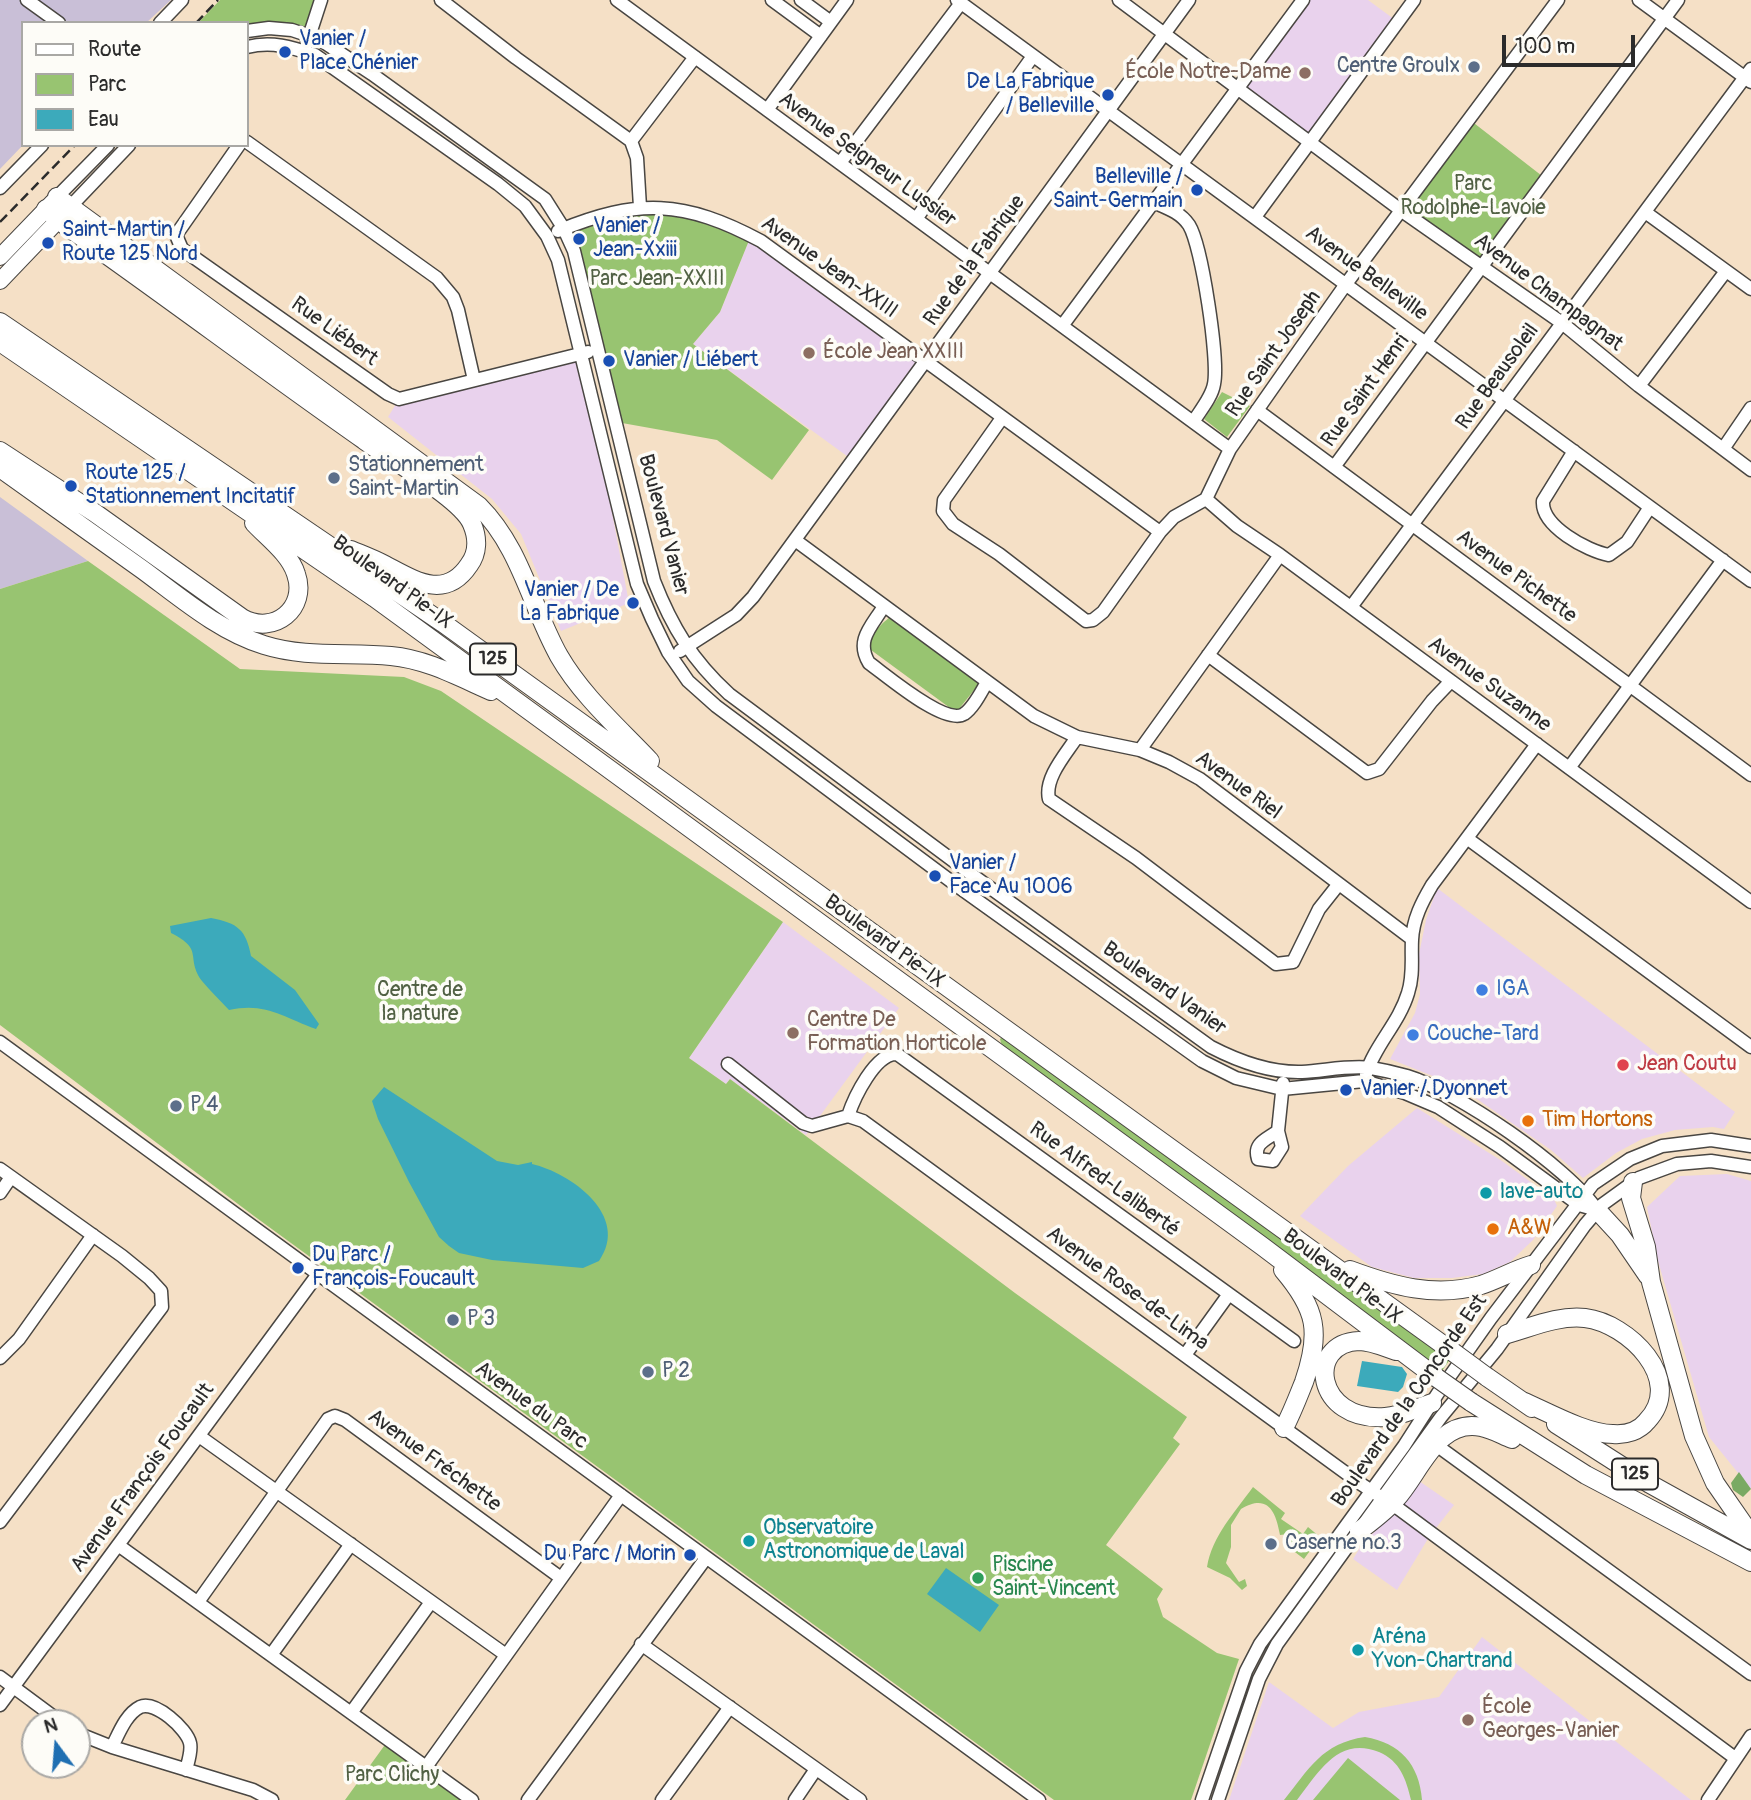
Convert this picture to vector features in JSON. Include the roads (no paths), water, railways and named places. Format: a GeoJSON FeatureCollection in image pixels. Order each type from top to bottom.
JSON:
{"type":"FeatureCollection","features":[{"type":"Feature","properties":{"kind":"highway"},"geometry":{"type":"LineString","coordinates":[[58,209],[327,415],[451,500],[470,520],[476,535],[476,547],[472,561],[463,573],[448,582],[428,585],[308,530]]}},
{"type":"Feature","properties":{"kind":"highway"},"geometry":{"type":"LineString","coordinates":[[58,209],[396,443],[479,506],[502,533],[514,554],[548,634],[566,668],[589,697],[676,789]]}},
{"type":"Feature","properties":{"kind":"highway","name":"Boulevard Pie-IX"},"geometry":{"type":"LineString","coordinates":[[0,322],[397,591],[676,789],[1522,1401],[1650,1484],[1751,1537]]}},
{"type":"Feature","properties":{"kind":"highway","name":"Boulevard Pie-IX"},"geometry":{"type":"LineString","coordinates":[[0,342],[375,598],[1374,1328],[1405,1355],[1471,1402],[1557,1458],[1751,1562]]}},
{"type":"Feature","properties":{"kind":"highway"},"geometry":{"type":"LineString","coordinates":[[0,450],[95,513],[242,618],[262,625],[274,623],[288,615],[295,606],[299,591],[297,576],[282,552],[235,503]]}},
{"type":"Feature","properties":{"kind":"highway"},"geometry":{"type":"LineString","coordinates":[[0,468],[198,610],[244,638],[268,647],[294,652],[391,656],[418,661],[522,705]]}},
{"type":"Feature","properties":{"kind":"highway"},"geometry":{"type":"LineString","coordinates":[[1633,1182],[1631,1198],[1646,1247],[1651,1282],[1697,1445],[1715,1483],[1751,1537]]}},
{"type":"Feature","properties":{"kind":"highway"},"geometry":{"type":"LineString","coordinates":[[1597,1210],[1620,1235],[1651,1282]]}},
{"type":"Feature","properties":{"kind":"highway"},"geometry":{"type":"LineString","coordinates":[[1262,1246],[1304,1297],[1311,1310],[1315,1328],[1309,1366],[1284,1428]]}},
{"type":"Feature","properties":{"kind":"highway"},"geometry":{"type":"LineString","coordinates":[[1329,1263],[1390,1284],[1431,1291],[1476,1286],[1531,1265]]}},
{"type":"Feature","properties":{"kind":"highway"},"geometry":{"type":"LineString","coordinates":[[1507,1334],[1570,1318],[1605,1322],[1626,1334],[1643,1351],[1653,1367],[1659,1387],[1658,1402],[1650,1419],[1635,1430],[1617,1434],[1591,1430],[1522,1401]]}},
{"type":"Feature","properties":{"kind":"highway"},"geometry":{"type":"LineString","coordinates":[[1405,1355],[1367,1342],[1346,1344],[1336,1350],[1328,1361],[1324,1378],[1328,1391],[1333,1399],[1346,1409],[1369,1417],[1395,1416],[1432,1403]]}},
{"type":"Feature","properties":{"kind":"highway"},"geometry":{"type":"LineString","coordinates":[[1359,1531],[1382,1497],[1448,1433],[1462,1427],[1485,1428],[1557,1458]]}},
{"type":"Feature","properties":{"kind":"main road"},"geometry":{"type":"LineString","coordinates":[[0,257],[58,209]]}},
{"type":"Feature","properties":{"kind":"main road"},"geometry":{"type":"LineString","coordinates":[[0,281],[58,209]]}},
{"type":"Feature","properties":{"kind":"street"},"geometry":{"type":"LineString","coordinates":[[27,0],[56,21]]}},
{"type":"Feature","properties":{"kind":"street"},"geometry":{"type":"LineString","coordinates":[[162,21],[183,0]]}},
{"type":"Feature","properties":{"kind":"street"},"geometry":{"type":"LineString","coordinates":[[304,51],[321,0]]}},
{"type":"Feature","properties":{"kind":"street"},"geometry":{"type":"LineString","coordinates":[[441,0],[631,141],[637,158],[640,207]]}},
{"type":"Feature","properties":{"kind":"street","name":"Avenue Seigneur Lussier"},"geometry":{"type":"LineString","coordinates":[[617,0],[1230,449]]}},
{"type":"Feature","properties":{"kind":"street"},"geometry":{"type":"LineString","coordinates":[[772,0],[821,36]]}},
{"type":"Feature","properties":{"kind":"street"},"geometry":{"type":"LineString","coordinates":[[801,0],[831,22]]}},
{"type":"Feature","properties":{"kind":"street"},"geometry":{"type":"LineString","coordinates":[[767,110],[847,0]]}},
{"type":"Feature","properties":{"kind":"street","name":"Avenue Champagnat"},"geometry":{"type":"LineString","coordinates":[[1119,0],[1402,211],[1562,323],[1639,386],[1751,470]]}},
{"type":"Feature","properties":{"kind":"street","name":"Rue de la Fabrique"},"geometry":{"type":"LineString","coordinates":[[671,657],[736,615],[753,597],[1189,0]]}},
{"type":"Feature","properties":{"kind":"street"},"geometry":{"type":"LineString","coordinates":[[1062,326],[1303,0]]}},
{"type":"Feature","properties":{"kind":"street"},"geometry":{"type":"LineString","coordinates":[[1255,217],[1414,0]]}},
{"type":"Feature","properties":{"kind":"street","name":"Rue Saint Joseph"},"geometry":{"type":"LineString","coordinates":[[1206,499],[1230,449],[1257,410],[1346,284],[1558,0]]}},
{"type":"Feature","properties":{"kind":"street"},"geometry":{"type":"LineString","coordinates":[[1639,0],[1749,76]]}},
{"type":"Feature","properties":{"kind":"street","name":"Rue Saint Henri"},"geometry":{"type":"LineString","coordinates":[[1334,467],[1678,0]]}},
{"type":"Feature","properties":{"kind":"street"},"geometry":{"type":"LineString","coordinates":[[840,163],[959,2]]}},
{"type":"Feature","properties":{"kind":"street","name":"Avenue Belleville"},"geometry":{"type":"LineString","coordinates":[[959,2],[1751,581]]}},
{"type":"Feature","properties":{"kind":"street","name":"Boulevard Vanier"},"geometry":{"type":"LineString","coordinates":[[248,31],[269,28],[309,35],[372,75],[545,199],[574,251],[654,581],[667,614],[705,673],[729,694],[971,874],[1211,1047],[1233,1059],[1283,1072],[1368,1068],[1408,1076],[1444,1092],[1497,1124],[1544,1158],[1582,1199]]}},
{"type":"Feature","properties":{"kind":"street","name":"Boulevard Vanier"},"geometry":{"type":"LineString","coordinates":[[248,47],[264,43],[289,46],[314,55],[498,184],[525,206],[547,236],[558,260],[637,583],[671,657],[688,681],[716,706],[960,888],[1202,1061],[1236,1078],[1282,1089],[1364,1081],[1405,1093],[1436,1105],[1597,1210]]}},
{"type":"Feature","properties":{"kind":"street"},"geometry":{"type":"LineString","coordinates":[[916,219],[1033,56]]}},
{"type":"Feature","properties":{"kind":"street"},"geometry":{"type":"LineString","coordinates":[[631,141],[695,57]]}},
{"type":"Feature","properties":{"kind":"street","name":"Rue Beausoleil"},"geometry":{"type":"LineString","coordinates":[[1351,607],[1749,76]]}},
{"type":"Feature","properties":{"kind":"street"},"geometry":{"type":"LineString","coordinates":[[248,143],[437,278],[453,298],[458,310],[474,380]]}},
{"type":"Feature","properties":{"kind":"street"},"geometry":{"type":"LineString","coordinates":[[0,188],[40,147]]}},
{"type":"Feature","properties":{"kind":"street"},"geometry":{"type":"LineString","coordinates":[[58,209],[106,147]]}},
{"type":"Feature","properties":{"kind":"street"},"geometry":{"type":"LineString","coordinates":[[58,209],[127,147]]}},
{"type":"Feature","properties":{"kind":"street","name":"Rue Liébert"},"geometry":{"type":"LineString","coordinates":[[238,147],[176,235],[182,249],[388,394],[399,399],[598,349]]}},
{"type":"Feature","properties":{"kind":"street"},"geometry":{"type":"LineString","coordinates":[[1153,202],[1178,213],[1190,227],[1199,255],[1213,343],[1215,376],[1214,387],[1193,422]]}},
{"type":"Feature","properties":{"kind":"street","name":"Avenue Jean-XXIII"},"geometry":{"type":"LineString","coordinates":[[547,236],[614,211],[640,207],[685,210],[735,227],[761,241],[1160,532]]}},
{"type":"Feature","properties":{"kind":"street"},"geometry":{"type":"LineString","coordinates":[[1645,212],[1751,289]]}},
{"type":"Feature","properties":{"kind":"street"},"geometry":{"type":"LineString","coordinates":[[1639,386],[1726,271]]}},
{"type":"Feature","properties":{"kind":"street"},"geometry":{"type":"LineString","coordinates":[[1723,449],[1751,408]]}},
{"type":"Feature","properties":{"kind":"street","name":"Avenue Pichette"},"geometry":{"type":"LineString","coordinates":[[1257,410],[1751,775]]}},
{"type":"Feature","properties":{"kind":"street"},"geometry":{"type":"LineString","coordinates":[[1002,418],[944,500],[943,511],[953,524],[999,554],[1086,621],[1093,621],[1103,612],[1160,532],[1174,517],[1206,499]]}},
{"type":"Feature","properties":{"kind":"street"},"geometry":{"type":"LineString","coordinates":[[1574,451],[1543,501],[1542,509],[1550,522],[1594,552],[1609,555],[1627,542],[1650,507]]}},
{"type":"Feature","properties":{"kind":"street","name":"Avenue Suzanne"},"geometry":{"type":"LineString","coordinates":[[1206,499],[1237,526],[1751,902]]}},
{"type":"Feature","properties":{"kind":"street","name":"Avenue Riel"},"geometry":{"type":"LineString","coordinates":[[795,540],[1034,716],[1077,737],[1140,750],[1200,779],[1412,939]]}},
{"type":"Feature","properties":{"kind":"street"},"geometry":{"type":"LineString","coordinates":[[1140,750],[1280,555]]}},
{"type":"Feature","properties":{"kind":"street"},"geometry":{"type":"LineString","coordinates":[[1569,768],[1723,560]]}},
{"type":"Feature","properties":{"kind":"street"},"geometry":{"type":"LineString","coordinates":[[884,606],[862,642],[869,663],[939,713],[955,717],[963,715],[971,707],[987,682]]}},
{"type":"Feature","properties":{"kind":"street"},"geometry":{"type":"LineString","coordinates":[[1208,655],[1367,773],[1379,769],[1451,681]]}},
{"type":"Feature","properties":{"kind":"street"},"geometry":{"type":"LineString","coordinates":[[1077,737],[1056,768],[1047,790],[1049,799],[1136,858],[1276,964],[1293,962],[1319,909],[1338,885]]}},
{"type":"Feature","properties":{"kind":"street"},"geometry":{"type":"LineString","coordinates":[[1364,1081],[1376,1051],[1397,1021],[1409,992],[1412,939],[1420,906],[1432,885],[1537,744]]}},
{"type":"Feature","properties":{"kind":"street"},"geometry":{"type":"LineString","coordinates":[[1468,839],[1751,1047]]}},
{"type":"Feature","properties":{"kind":"street","name":"Avenue du Parc"},"geometry":{"type":"LineString","coordinates":[[0,1042],[1040,1800]]}},
{"type":"Feature","properties":{"kind":"street","name":"Rue Alfred-Laliberté"},"geometry":{"type":"LineString","coordinates":[[848,1116],[853,1098],[880,1061],[891,1054],[902,1057],[1294,1341]]}},
{"type":"Feature","properties":{"kind":"street"},"geometry":{"type":"LineString","coordinates":[[728,1065],[803,1123],[812,1126],[848,1116]]}},
{"type":"Feature","properties":{"kind":"street"},"geometry":{"type":"LineString","coordinates":[[1278,1131],[1283,1072]]}},
{"type":"Feature","properties":{"kind":"street","name":"Avenue Rose-de-Lima"},"geometry":{"type":"LineString","coordinates":[[848,1116],[863,1121],[1382,1497],[1735,1758]]}},
{"type":"Feature","properties":{"kind":"street","name":"Boulevard de la Concorde Est"},"geometry":{"type":"LineString","coordinates":[[1382,1497],[1405,1446],[1432,1403],[1593,1184],[1612,1169],[1653,1149],[1681,1142],[1721,1140],[1751,1146]]}},
{"type":"Feature","properties":{"kind":"street","name":"Boulevard de la Concorde Est"},"geometry":{"type":"LineString","coordinates":[[1202,1800],[1252,1657],[1275,1621],[1382,1497],[1441,1416],[1507,1334],[1597,1210],[1633,1182],[1661,1169],[1694,1162],[1720,1161],[1751,1167]]}},
{"type":"Feature","properties":{"kind":"street"},"geometry":{"type":"LineString","coordinates":[[0,1169],[149,1278],[161,1291],[162,1307],[0,1522]]}},
{"type":"Feature","properties":{"kind":"street"},"geometry":{"type":"LineString","coordinates":[[0,1193],[11,1178]]}},
{"type":"Feature","properties":{"kind":"street"},"geometry":{"type":"LineString","coordinates":[[0,1358],[19,1339],[93,1235]]}},
{"type":"Feature","properties":{"kind":"street","name":"Avenue François Foucault"},"geometry":{"type":"LineString","coordinates":[[0,1705],[318,1274]]}},
{"type":"Feature","properties":{"kind":"street"},"geometry":{"type":"LineString","coordinates":[[1185,1355],[1229,1294]]}},
{"type":"Feature","properties":{"kind":"street","name":"Avenue Fréchette"},"geometry":{"type":"LineString","coordinates":[[198,1602],[328,1419],[335,1416],[345,1420],[561,1578]]}},
{"type":"Feature","properties":{"kind":"street"},"geometry":{"type":"LineString","coordinates":[[199,1436],[506,1655]]}},
{"type":"Feature","properties":{"kind":"street"},"geometry":{"type":"LineString","coordinates":[[1443,1450],[1751,1674]]}},
{"type":"Feature","properties":{"kind":"street"},"geometry":{"type":"LineString","coordinates":[[425,1767],[621,1495]]}},
{"type":"Feature","properties":{"kind":"street","name":"Boulevard de la Concorde Est"},"geometry":{"type":"LineString","coordinates":[[1218,1800],[1269,1658],[1359,1531]]}},
{"type":"Feature","properties":{"kind":"street"},"geometry":{"type":"LineString","coordinates":[[271,1655],[351,1544]]}},
{"type":"Feature","properties":{"kind":"street"},"geometry":{"type":"LineString","coordinates":[[118,1545],[472,1800]]}},
{"type":"Feature","properties":{"kind":"street"},"geometry":{"type":"LineString","coordinates":[[528,1800],[706,1558]]}},
{"type":"Feature","properties":{"kind":"street"},"geometry":{"type":"LineString","coordinates":[[351,1713],[431,1602]]}},
{"type":"Feature","properties":{"kind":"street"},"geometry":{"type":"LineString","coordinates":[[641,1644],[860,1800]]}},
{"type":"Feature","properties":{"kind":"street"},"geometry":{"type":"LineString","coordinates":[[0,1677],[43,1709]]}},
{"type":"Feature","properties":{"kind":"street"},"geometry":{"type":"LineString","coordinates":[[112,1747],[129,1716],[148,1705],[164,1713],[186,1732],[191,1746],[186,1770]]}},
{"type":"Feature","properties":{"kind":"street"},"geometry":{"type":"LineString","coordinates":[[662,1800],[730,1707]]}},
{"type":"Feature","properties":{"kind":"street"},"geometry":{"type":"LineString","coordinates":[[1708,1800],[1751,1736]]}},
{"type":"Feature","properties":{"kind":"street"},"geometry":{"type":"LineString","coordinates":[[91,1739],[253,1790],[272,1800]]}},
{"type":"Feature","properties":{"kind":"street"},"geometry":{"type":"LineString","coordinates":[[795,1800],[816,1769]]}},
{"type":"Feature","properties":{"kind":"water"},"geometry":{"type":"Polygon","coordinates":[[[211,918],[228,922],[239,929],[251,956],[295,990],[319,1024],[316,1029],[264,1009],[229,1010],[197,973],[188,944],[171,933],[170,926],[211,918]]]}},
{"type":"Feature","properties":{"kind":"water"},"geometry":{"type":"Polygon","coordinates":[[[384,1087],[497,1161],[518,1165],[532,1162],[579,1187],[602,1213],[608,1228],[607,1244],[599,1261],[583,1268],[492,1260],[459,1253],[449,1246],[439,1237],[378,1119],[372,1101],[384,1087]]]}},
{"type":"Feature","properties":{"kind":"water"},"geometry":{"type":"Polygon","coordinates":[[[1362,1361],[1402,1367],[1407,1374],[1403,1387],[1398,1392],[1357,1386],[1362,1361]]]}},
{"type":"Feature","properties":{"kind":"water"},"geometry":{"type":"Polygon","coordinates":[[[946,1568],[999,1605],[980,1632],[927,1594],[946,1568]]]}},
{"type":"Feature","properties":{"kind":"railway"},"geometry":{"type":"LineString","coordinates":[[198,21],[218,0]]}},
{"type":"Feature","properties":{"kind":"railway"},"geometry":{"type":"LineString","coordinates":[[0,222],[73,147]]}},
{"type":"Feature","properties":{"kind":"place","name":"Vanier / Place Chénier"},"geometry":{"type":"Point","coordinates":[285,52]}},
{"type":"Feature","properties":{"kind":"place","name":"Centre Groulx"},"geometry":{"type":"Point","coordinates":[1474,67]}},
{"type":"Feature","properties":{"kind":"place","name":"École Notre-Dame"},"geometry":{"type":"Point","coordinates":[1305,73]}},
{"type":"Feature","properties":{"kind":"place","name":"De La Fabrique / Belleville"},"geometry":{"type":"Point","coordinates":[1108,95]}},
{"type":"Feature","properties":{"kind":"place","name":"Belleville / Saint-Germain"},"geometry":{"type":"Point","coordinates":[1197,190]}},
{"type":"Feature","properties":{"kind":"place","name":"Vanier / Jean-Xxiii"},"geometry":{"type":"Point","coordinates":[579,239]}},
{"type":"Feature","properties":{"kind":"place","name":"Saint-Martin / Route 125 Nord"},"geometry":{"type":"Point","coordinates":[48,243]}},
{"type":"Feature","properties":{"kind":"place","name":"École Jean XXIII"},"geometry":{"type":"Point","coordinates":[809,353]}},
{"type":"Feature","properties":{"kind":"place","name":"Vanier / Liébert"},"geometry":{"type":"Point","coordinates":[609,361]}},
{"type":"Feature","properties":{"kind":"place","name":"Stationnement Saint-Martin"},"geometry":{"type":"Point","coordinates":[334,478]}},
{"type":"Feature","properties":{"kind":"place","name":"Route 125 / Stationnement Incitatif"},"geometry":{"type":"Point","coordinates":[71,486]}},
{"type":"Feature","properties":{"kind":"place","name":"Vanier / De La Fabrique"},"geometry":{"type":"Point","coordinates":[633,603]}},
{"type":"Feature","properties":{"kind":"place","name":"Vanier / Face Au 1006"},"geometry":{"type":"Point","coordinates":[935,876]}},
{"type":"Feature","properties":{"kind":"place","name":"IGA"},"geometry":{"type":"Point","coordinates":[1482,990]}},
{"type":"Feature","properties":{"kind":"place","name":"Centre De Formation Horticole"},"geometry":{"type":"Point","coordinates":[793,1033]}},
{"type":"Feature","properties":{"kind":"place","name":"Couche-Tard"},"geometry":{"type":"Point","coordinates":[1413,1035]}},
{"type":"Feature","properties":{"kind":"place","name":"Jean Coutu"},"geometry":{"type":"Point","coordinates":[1623,1065]}},
{"type":"Feature","properties":{"kind":"place","name":"Vanier / Dyonnet"},"geometry":{"type":"Point","coordinates":[1346,1090]}},
{"type":"Feature","properties":{"kind":"place","name":"P 4"},"geometry":{"type":"Point","coordinates":[176,1106]}},
{"type":"Feature","properties":{"kind":"place","name":"Tim Hortons"},"geometry":{"type":"Point","coordinates":[1528,1121]}},
{"type":"Feature","properties":{"kind":"place","name":"lave-auto"},"geometry":{"type":"Point","coordinates":[1486,1193]}},
{"type":"Feature","properties":{"kind":"place","name":"A&W"},"geometry":{"type":"Point","coordinates":[1493,1229]}},
{"type":"Feature","properties":{"kind":"place","name":"Du Parc / François-Foucault"},"geometry":{"type":"Point","coordinates":[298,1268]}},
{"type":"Feature","properties":{"kind":"place","name":"P 3"},"geometry":{"type":"Point","coordinates":[453,1320]}},
{"type":"Feature","properties":{"kind":"place","name":"P 2"},"geometry":{"type":"Point","coordinates":[648,1372]}},
{"type":"Feature","properties":{"kind":"place","name":"Observatoire Astronomique de Laval"},"geometry":{"type":"Point","coordinates":[749,1541]}},
{"type":"Feature","properties":{"kind":"place","name":"Caserne no.3"},"geometry":{"type":"Point","coordinates":[1271,1544]}},
{"type":"Feature","properties":{"kind":"place","name":"Du Parc / Morin"},"geometry":{"type":"Point","coordinates":[690,1555]}},
{"type":"Feature","properties":{"kind":"place","name":"Piscine Saint-Vincent"},"geometry":{"type":"Point","coordinates":[978,1578]}},
{"type":"Feature","properties":{"kind":"place","name":"Aréna Yvon-Chartrand"},"geometry":{"type":"Point","coordinates":[1358,1650]}},
{"type":"Feature","properties":{"kind":"place","name":"École Georges-Vanier"},"geometry":{"type":"Point","coordinates":[1468,1720]}},
{"type":"Feature","properties":{"kind":"park label","name":"Parc Rodolphe-Lavoie"},"geometry":{"type":"Point","coordinates":[1473,197]}},
{"type":"Feature","properties":{"kind":"park label","name":"Parc Jean-XXIII"},"geometry":{"type":"Point","coordinates":[657,280]}},
{"type":"Feature","properties":{"kind":"park label","name":"Centre de la nature"},"geometry":{"type":"Point","coordinates":[420,1003]}},
{"type":"Feature","properties":{"kind":"park label","name":"Parc Clichy"},"geometry":{"type":"Point","coordinates":[392,1776]}}]}
